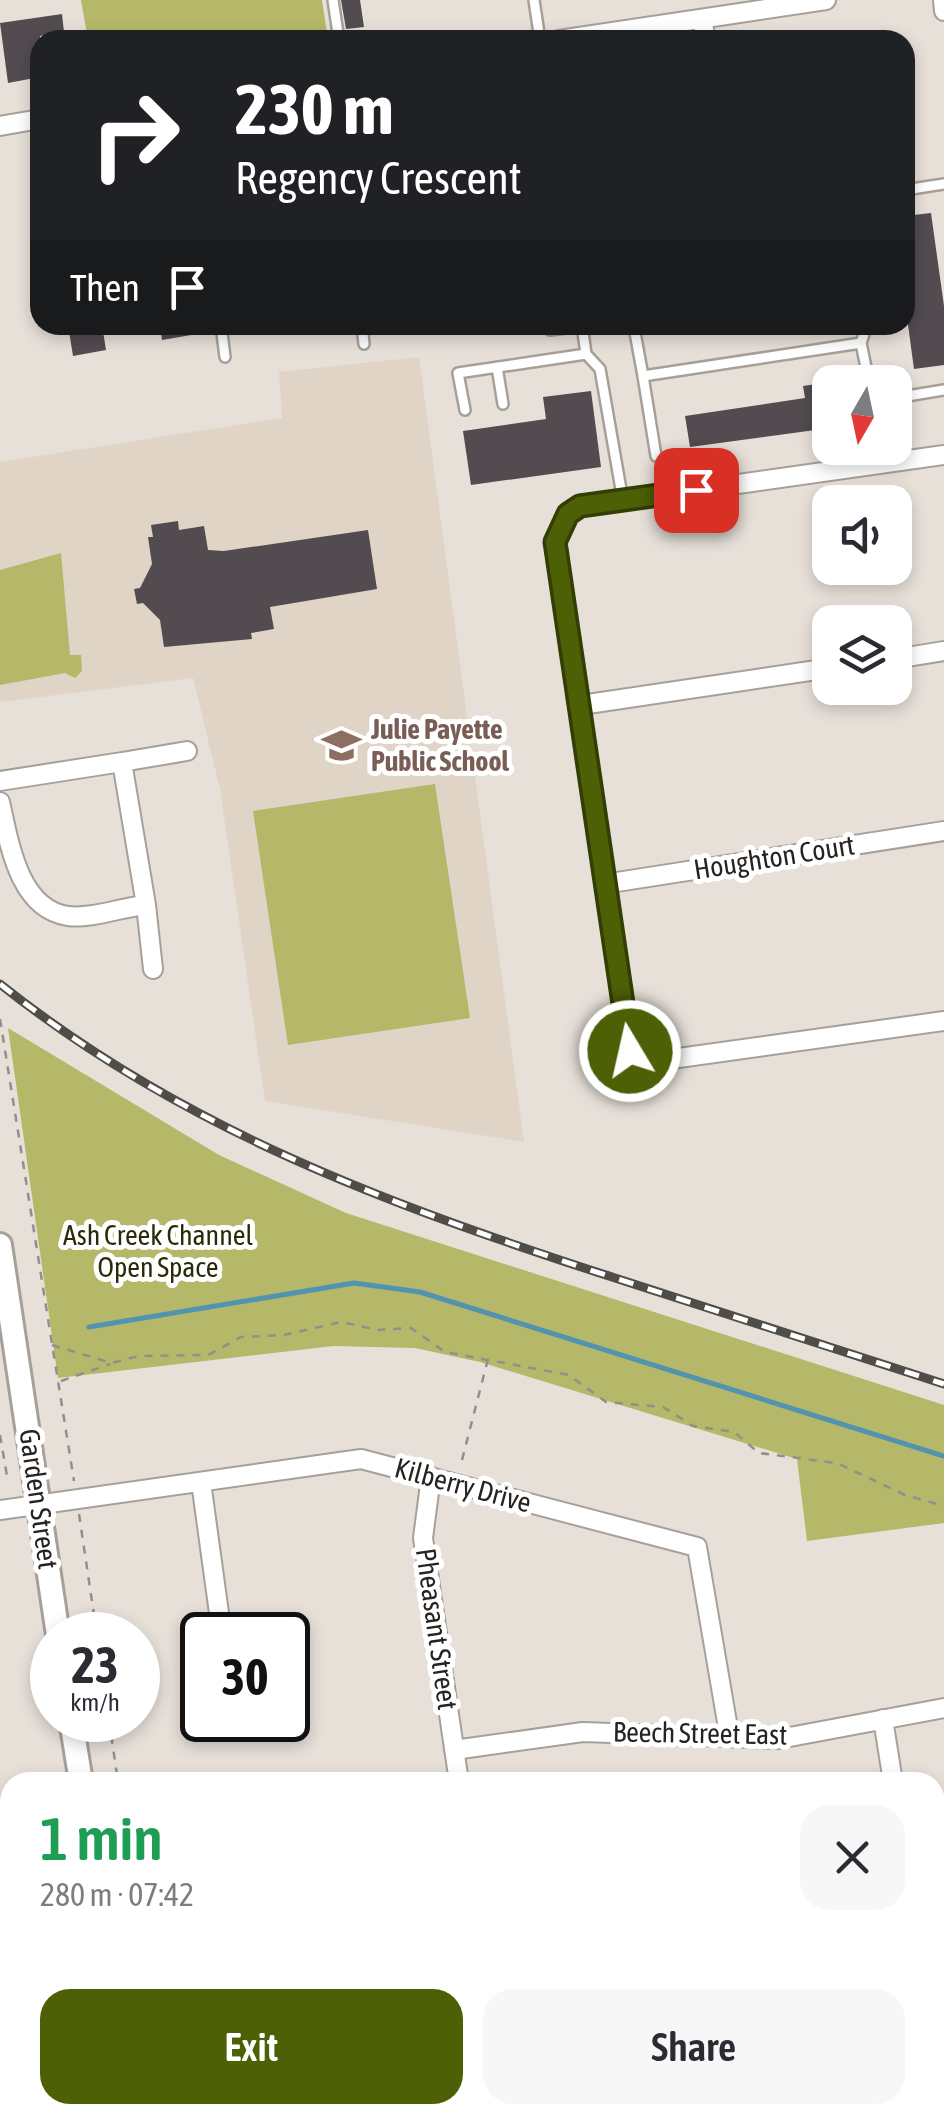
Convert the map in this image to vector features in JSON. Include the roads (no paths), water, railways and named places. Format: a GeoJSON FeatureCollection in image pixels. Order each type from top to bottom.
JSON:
{"type":"FeatureCollection","features":[{"type":"Feature","properties":{"kind":"street"},"geometry":{"type":"LineString","coordinates":[[612,30],[707,12],[826,0]]}},
{"type":"Feature","properties":{"kind":"street"},"geometry":{"type":"LineString","coordinates":[[942,0],[944,11]]}},
{"type":"Feature","properties":{"kind":"street"},"geometry":{"type":"LineString","coordinates":[[0,126],[30,122]]}},
{"type":"Feature","properties":{"kind":"street"},"geometry":{"type":"LineString","coordinates":[[912,456],[944,455]]}},
{"type":"Feature","properties":{"kind":"street"},"geometry":{"type":"LineString","coordinates":[[828,465],[580,506],[568,514],[555,542],[630,1051],[650,1062],[944,1021]]}},
{"type":"Feature","properties":{"kind":"street"},"geometry":{"type":"LineString","coordinates":[[912,656],[944,651]]}},
{"type":"Feature","properties":{"kind":"street"},"geometry":{"type":"LineString","coordinates":[[581,705],[812,671]]}},
{"type":"Feature","properties":{"kind":"street"},"geometry":{"type":"LineString","coordinates":[[0,781],[188,751]]}},
{"type":"Feature","properties":{"kind":"street"},"geometry":{"type":"LineString","coordinates":[[122,762],[153,969]]}},
{"type":"Feature","properties":{"kind":"street"},"geometry":{"type":"LineString","coordinates":[[0,802],[20,875],[51,911],[72,916],[146,904]]}},
{"type":"Feature","properties":{"kind":"street","name":"Houghton Court"},"geometry":{"type":"LineString","coordinates":[[604,884],[944,830]]}},
{"type":"Feature","properties":{"kind":"street","name":"Garden Street"},"geometry":{"type":"LineString","coordinates":[[0,1245],[55,1612]]}},
{"type":"Feature","properties":{"kind":"street","name":"Kilberry Drive"},"geometry":{"type":"LineString","coordinates":[[0,1510],[362,1459],[697,1547],[729,1734]]}},
{"type":"Feature","properties":{"kind":"street","name":"Pheasant Street"},"geometry":{"type":"LineString","coordinates":[[432,1476],[422,1538],[457,1772]]}},
{"type":"Feature","properties":{"kind":"street"},"geometry":{"type":"LineString","coordinates":[[201,1482],[219,1612]]}},
{"type":"Feature","properties":{"kind":"street","name":"Beech Street East"},"geometry":{"type":"LineString","coordinates":[[454,1750],[582,1732],[780,1738],[944,1708]]}},
{"type":"Feature","properties":{"kind":"street"},"geometry":{"type":"LineString","coordinates":[[884,1718],[892,1772]]}},
{"type":"Feature","properties":{"kind":"street"},"geometry":{"type":"LineString","coordinates":[[74,1742],[79,1772]]}},
{"type":"Feature","properties":{"kind":"lane"},"geometry":{"type":"LineString","coordinates":[[333,0],[338,30]]}},
{"type":"Feature","properties":{"kind":"lane"},"geometry":{"type":"LineString","coordinates":[[534,0],[538,30]]}},
{"type":"Feature","properties":{"kind":"lane"},"geometry":{"type":"LineString","coordinates":[[915,188],[944,184]]}},
{"type":"Feature","properties":{"kind":"lane"},"geometry":{"type":"LineString","coordinates":[[223,335],[226,356]]}},
{"type":"Feature","properties":{"kind":"lane"},"geometry":{"type":"LineString","coordinates":[[363,335],[364,344]]}},
{"type":"Feature","properties":{"kind":"lane"},"geometry":{"type":"LineString","coordinates":[[583,335],[586,354],[600,368],[622,501]]}},
{"type":"Feature","properties":{"kind":"lane"},"geometry":{"type":"LineString","coordinates":[[636,335],[656,456]]}},
{"type":"Feature","properties":{"kind":"lane"},"geometry":{"type":"LineString","coordinates":[[864,335],[861,342],[865,365]]}},
{"type":"Feature","properties":{"kind":"lane"},"geometry":{"type":"LineString","coordinates":[[644,376],[861,342]]}},
{"type":"Feature","properties":{"kind":"lane"},"geometry":{"type":"LineString","coordinates":[[464,410],[458,373],[586,354]]}},
{"type":"Feature","properties":{"kind":"lane"},"geometry":{"type":"LineString","coordinates":[[498,366],[503,404]]}},
{"type":"Feature","properties":{"kind":"lane"},"geometry":{"type":"LineString","coordinates":[[912,395],[944,390]]}},
{"type":"Feature","properties":{"kind":"waterway"},"geometry":{"type":"LineString","coordinates":[[89,1327],[354,1283],[420,1292],[944,1456]]}},
{"type":"Feature","properties":{"kind":"railway"},"geometry":{"type":"LineString","coordinates":[[0,984],[70,1036],[142,1082],[292,1159],[530,1250],[944,1384]]}},
{"type":"Feature","properties":{"kind":"place","name":"Julie Payette Public School"},"geometry":{"type":"Point","coordinates":[341,745]}},
{"type":"Feature","properties":{"kind":"park label","name":"Ash Creek Channel Open Space"},"geometry":{"type":"Point","coordinates":[158,1251]}}]}
